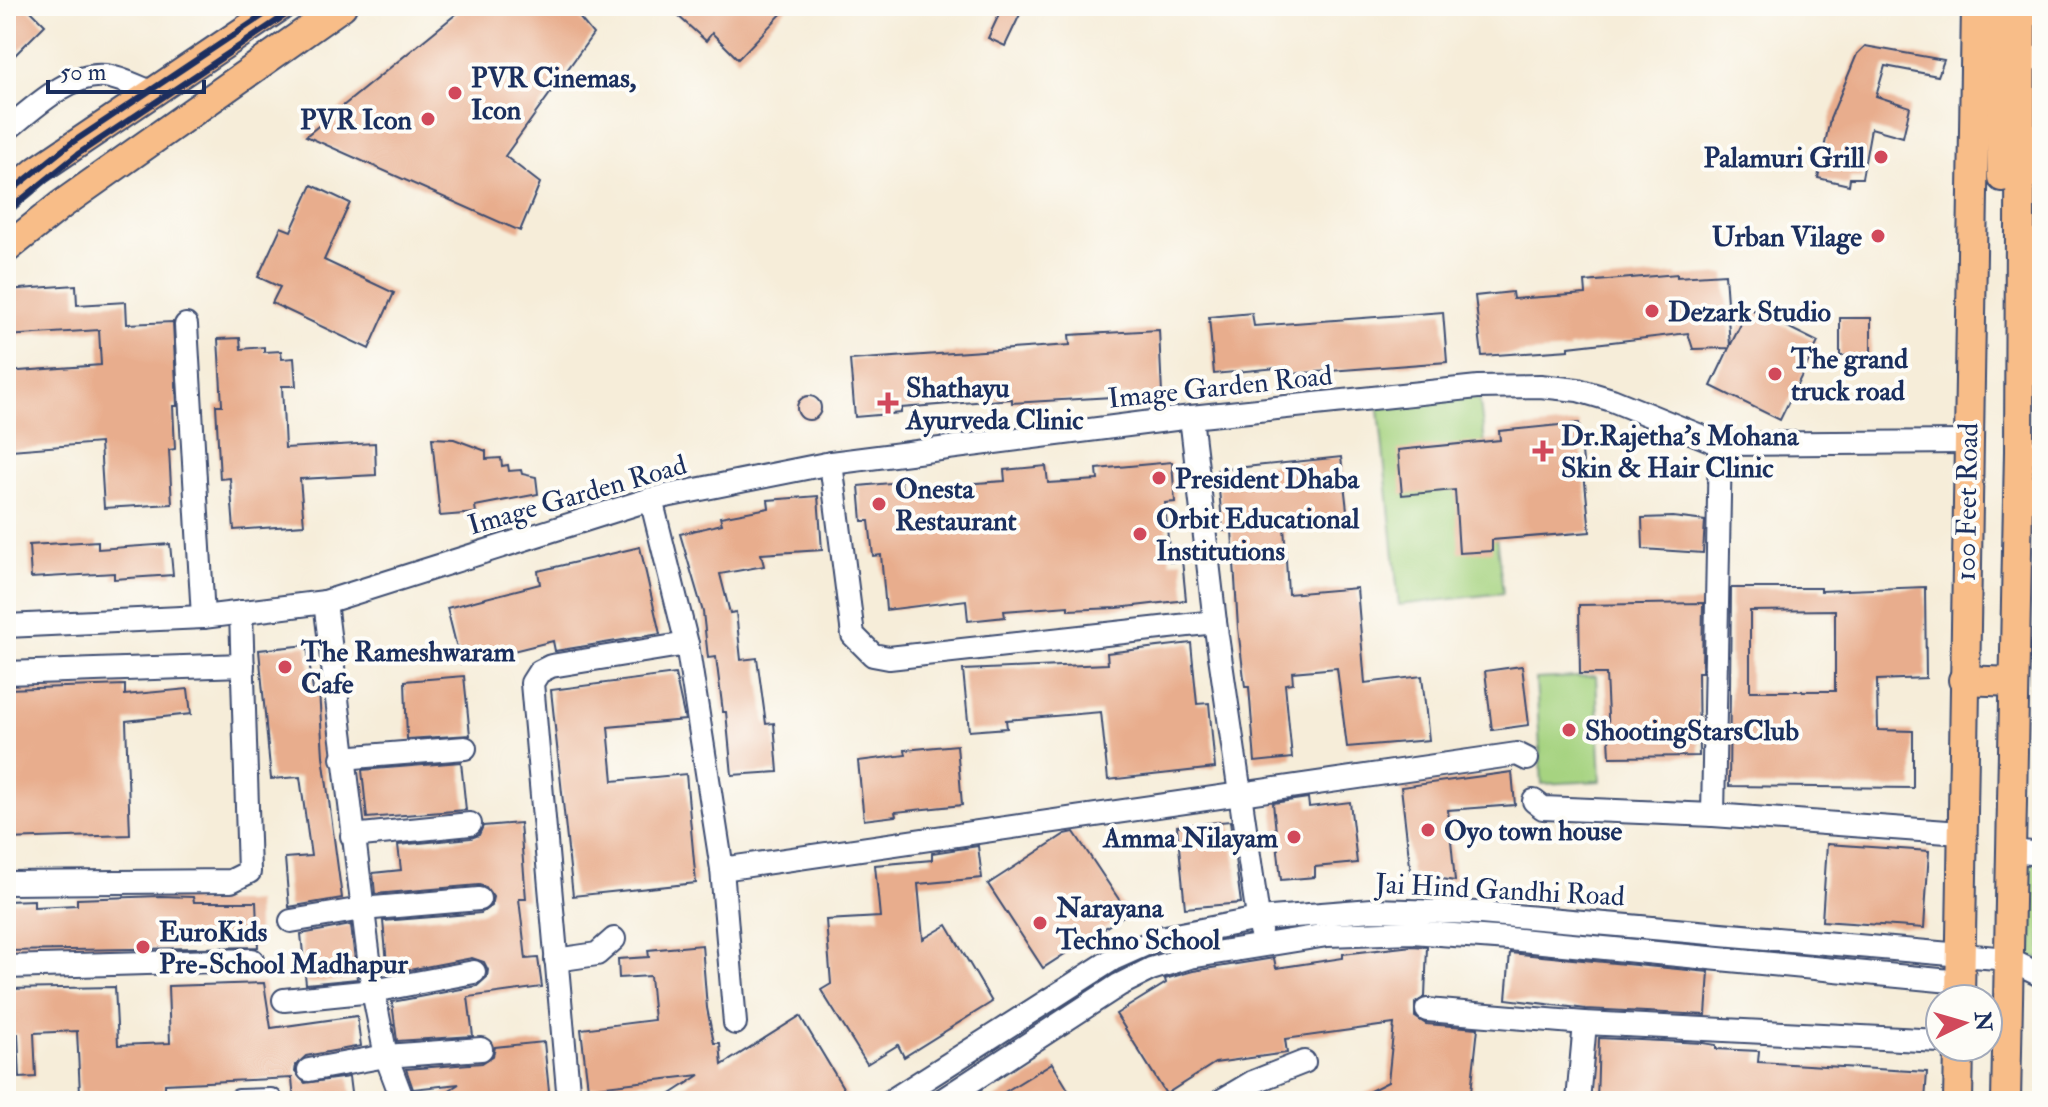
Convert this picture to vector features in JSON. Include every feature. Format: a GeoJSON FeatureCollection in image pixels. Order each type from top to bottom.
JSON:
{"type":"FeatureCollection","features":[{"type":"Feature","properties":{"kind":"main road"},"geometry":{"type":"LineString","coordinates":[[6,197],[38,170],[281,6]]}},
{"type":"Feature","properties":{"kind":"main road"},"geometry":{"type":"LineString","coordinates":[[6,248],[61,205],[342,6]]}},
{"type":"Feature","properties":{"kind":"main road","name":"100 Feet Road"},"geometry":{"type":"LineString","coordinates":[[1960,979],[1966,442],[1976,6]]}},
{"type":"Feature","properties":{"kind":"main road"},"geometry":{"type":"LineString","coordinates":[[1997,6],[2003,185],[2018,315]]}},
{"type":"Feature","properties":{"kind":"main road","name":"100 Feet Road"},"geometry":{"type":"LineString","coordinates":[[2006,1101],[2014,682],[2030,451],[2018,315],[2031,57],[2021,6]]}},
{"type":"Feature","properties":{"kind":"main road"},"geometry":{"type":"LineString","coordinates":[[38,170],[61,205]]}},
{"type":"Feature","properties":{"kind":"main road"},"geometry":{"type":"LineString","coordinates":[[1963,680],[2014,682]]}},
{"type":"Feature","properties":{"kind":"main road"},"geometry":{"type":"LineString","coordinates":[[1958,1101],[1959,1063]]}},
{"type":"Feature","properties":{"kind":"street"},"geometry":{"type":"LineString","coordinates":[[10,120],[56,92],[88,78],[113,78],[153,93]]}},
{"type":"Feature","properties":{"kind":"street"},"geometry":{"type":"LineString","coordinates":[[186,325],[203,617]]}},
{"type":"Feature","properties":{"kind":"street","name":"Image Garden Road"},"geometry":{"type":"LineString","coordinates":[[6,626],[203,617],[325,602],[651,499],[831,463],[1191,417],[1478,387],[1540,386],[1612,400],[1720,444],[1966,442]]}},
{"type":"Feature","properties":{"kind":"street"},"geometry":{"type":"LineString","coordinates":[[1191,417],[1215,622],[1262,944]]}},
{"type":"Feature","properties":{"kind":"street"},"geometry":{"type":"LineString","coordinates":[[1713,815],[1720,444]]}},
{"type":"Feature","properties":{"kind":"street"},"geometry":{"type":"LineString","coordinates":[[831,463],[853,635],[873,655],[889,658],[1215,622]]}},
{"type":"Feature","properties":{"kind":"street"},"geometry":{"type":"LineString","coordinates":[[651,499],[687,644],[722,869],[735,1023]]}},
{"type":"Feature","properties":{"kind":"street"},"geometry":{"type":"LineString","coordinates":[[325,602],[373,991],[386,1056],[403,1101]]}},
{"type":"Feature","properties":{"kind":"street"},"geometry":{"type":"LineString","coordinates":[[6,883],[231,881],[249,872],[241,612]]}},
{"type":"Feature","properties":{"kind":"street"},"geometry":{"type":"LineString","coordinates":[[569,1101],[532,683],[539,672],[551,666],[687,644]]}},
{"type":"Feature","properties":{"kind":"street"},"geometry":{"type":"LineString","coordinates":[[6,673],[243,665]]}},
{"type":"Feature","properties":{"kind":"street"},"geometry":{"type":"LineString","coordinates":[[342,758],[465,748]]}},
{"type":"Feature","properties":{"kind":"street"},"geometry":{"type":"LineString","coordinates":[[722,869],[1517,754],[1527,759]]}},
{"type":"Feature","properties":{"kind":"street"},"geometry":{"type":"LineString","coordinates":[[1534,801],[1543,808],[1713,815],[1961,833]]}},
{"type":"Feature","properties":{"kind":"street"},"geometry":{"type":"LineString","coordinates":[[352,836],[470,824]]}},
{"type":"Feature","properties":{"kind":"street"},"geometry":{"type":"LineString","coordinates":[[2011,851],[2042,854]]}},
{"type":"Feature","properties":{"kind":"street"},"geometry":{"type":"LineString","coordinates":[[291,921],[362,909],[479,899]]}},
{"type":"Feature","properties":{"kind":"street","name":"Jai Hind Gandhi Road"},"geometry":{"type":"LineString","coordinates":[[891,1101],[1113,959],[1160,938],[1258,919],[1372,910],[1480,913],[1960,979]]}},
{"type":"Feature","properties":{"kind":"street","name":"Jai Hind Gandhi Road"},"geometry":{"type":"LineString","coordinates":[[941,1101],[1119,985],[1151,969],[1190,957],[1327,935],[1412,932],[1960,979],[2008,973]]}},
{"type":"Feature","properties":{"kind":"street"},"geometry":{"type":"LineString","coordinates":[[556,960],[597,954],[614,939]]}},
{"type":"Feature","properties":{"kind":"street"},"geometry":{"type":"LineString","coordinates":[[6,967],[252,960]]}},
{"type":"Feature","properties":{"kind":"street"},"geometry":{"type":"LineString","coordinates":[[284,1000],[373,991],[474,972]]}},
{"type":"Feature","properties":{"kind":"street"},"geometry":{"type":"LineString","coordinates":[[2008,973],[2042,976]]}},
{"type":"Feature","properties":{"kind":"street"},"geometry":{"type":"LineString","coordinates":[[2008,973],[2042,983]]}},
{"type":"Feature","properties":{"kind":"street"},"geometry":{"type":"LineString","coordinates":[[1427,1010],[1585,1023],[1924,1040]]}},
{"type":"Feature","properties":{"kind":"street"},"geometry":{"type":"LineString","coordinates":[[1578,1101],[1585,1023]]}},
{"type":"Feature","properties":{"kind":"street"},"geometry":{"type":"LineString","coordinates":[[309,1070],[386,1056],[481,1049]]}},
{"type":"Feature","properties":{"kind":"street"},"geometry":{"type":"LineString","coordinates":[[1221,1101],[1253,1082],[1304,1062]]}},
{"type":"Feature","properties":{"kind":"street"},"geometry":{"type":"LineString","coordinates":[[239,1101],[271,1100]]}},
{"type":"Feature","properties":{"kind":"green space"},"geometry":{"type":"Polygon","coordinates":[[[2036,91],[2042,92],[2042,245],[2035,245],[2036,91]]]}},
{"type":"Feature","properties":{"kind":"green space"},"geometry":{"type":"Polygon","coordinates":[[[1478,387],[1503,593],[1399,605],[1378,400],[1478,387]]]}},
{"type":"Feature","properties":{"kind":"green space"},"geometry":{"type":"Polygon","coordinates":[[[2038,481],[2042,481],[2042,841],[2040,841],[2038,481]]]}},
{"type":"Feature","properties":{"kind":"green space","name":"ShootingStarsClub"},"geometry":{"type":"Polygon","coordinates":[[[1596,676],[1601,781],[1542,784],[1536,679],[1596,676]]]}},
{"type":"Feature","properties":{"kind":"green space"},"geometry":{"type":"Polygon","coordinates":[[[2027,863],[2042,864],[2042,959],[2027,958],[2027,863]]]}},
{"type":"Feature","properties":{"kind":"building"},"geometry":{"type":"Polygon","coordinates":[[[6,6],[26,6],[45,25],[6,64],[6,6]]]}},
{"type":"Feature","properties":{"kind":"building","name":"PVR Icon"},"geometry":{"type":"Polygon","coordinates":[[[466,6],[570,6],[593,34],[505,156],[540,183],[520,231],[306,136],[466,6]]]}},
{"type":"Feature","properties":{"kind":"building"},"geometry":{"type":"Polygon","coordinates":[[[667,6],[789,6],[738,59],[712,33],[706,41],[667,6]]]}},
{"type":"Feature","properties":{"kind":"building"},"geometry":{"type":"Polygon","coordinates":[[[1003,6],[1024,6],[1005,46],[988,38],[1003,6]]]}},
{"type":"Feature","properties":{"kind":"building"},"geometry":{"type":"Polygon","coordinates":[[[1865,46],[1944,60],[1938,76],[1885,66],[1876,96],[1910,107],[1903,137],[1871,128],[1862,178],[1850,178],[1849,185],[1818,178],[1830,119],[1857,54],[1865,46]]]}},
{"type":"Feature","properties":{"kind":"building"},"geometry":{"type":"Polygon","coordinates":[[[312,185],[350,203],[324,260],[394,293],[369,349],[272,303],[280,287],[258,277],[281,227],[291,231],[312,185]]]}},
{"type":"Feature","properties":{"kind":"building"},"geometry":{"type":"Polygon","coordinates":[[[1677,274],[1677,277],[1725,274],[1730,346],[1749,308],[1818,342],[1780,420],[1711,386],[1729,348],[1693,349],[1688,333],[1569,347],[1569,350],[1482,356],[1475,296],[1512,292],[1513,299],[1586,294],[1585,282],[1677,274]]]}},
{"type":"Feature","properties":{"kind":"building"},"geometry":{"type":"Polygon","coordinates":[[[76,285],[77,305],[126,302],[127,324],[173,322],[177,406],[173,406],[175,449],[169,450],[172,504],[104,508],[100,443],[11,450],[6,372],[101,365],[99,330],[6,336],[6,290],[76,285]]]}},
{"type":"Feature","properties":{"kind":"building"},"geometry":{"type":"Polygon","coordinates":[[[1443,312],[1447,362],[1278,375],[1277,368],[1214,374],[1209,317],[1252,313],[1254,326],[1443,312]]]}},
{"type":"Feature","properties":{"kind":"building"},"geometry":{"type":"Polygon","coordinates":[[[1840,318],[1871,318],[1871,355],[1840,356],[1840,318]]]}},
{"type":"Feature","properties":{"kind":"building"},"geometry":{"type":"Polygon","coordinates":[[[1159,330],[1162,394],[1012,403],[1012,399],[901,408],[901,413],[855,417],[850,360],[1070,345],[1069,335],[1159,330]]]}},
{"type":"Feature","properties":{"kind":"building"},"geometry":{"type":"Polygon","coordinates":[[[240,338],[241,349],[264,347],[264,352],[281,351],[282,359],[294,358],[296,386],[282,386],[285,448],[375,443],[376,475],[300,479],[304,525],[234,530],[230,478],[220,479],[216,405],[222,405],[218,339],[240,338]]]}},
{"type":"Feature","properties":{"kind":"building"},"geometry":{"type":"Polygon","coordinates":[[[809,396],[818,399],[821,408],[818,417],[809,420],[800,417],[797,408],[800,399],[809,396]]]}},
{"type":"Feature","properties":{"kind":"building"},"geometry":{"type":"Polygon","coordinates":[[[1579,423],[1590,532],[1492,540],[1492,551],[1459,553],[1455,490],[1402,495],[1398,450],[1500,440],[1499,431],[1579,423]]]}},
{"type":"Feature","properties":{"kind":"building"},"geometry":{"type":"Polygon","coordinates":[[[432,438],[454,439],[486,451],[486,459],[501,458],[502,466],[508,465],[509,471],[521,470],[522,474],[536,477],[538,494],[475,506],[476,513],[440,516],[432,438]]]}},
{"type":"Feature","properties":{"kind":"building"},"geometry":{"type":"Polygon","coordinates":[[[1341,457],[1348,519],[1284,525],[1288,594],[1357,588],[1365,683],[1422,676],[1429,740],[1347,747],[1337,668],[1292,672],[1293,683],[1285,684],[1292,758],[1255,762],[1249,687],[1245,687],[1238,628],[1232,530],[1223,531],[1217,470],[1341,457]]]}},
{"type":"Feature","properties":{"kind":"building"},"geometry":{"type":"Polygon","coordinates":[[[1172,462],[1175,502],[1165,503],[1170,562],[1182,560],[1186,600],[1117,608],[1068,610],[1068,606],[1004,611],[1005,617],[968,621],[966,600],[886,610],[881,555],[873,556],[869,521],[862,521],[859,486],[901,482],[902,496],[963,490],[962,484],[1005,481],[1004,470],[1046,466],[1048,483],[1098,480],[1097,469],[1172,462]]]}},
{"type":"Feature","properties":{"kind":"building"},"geometry":{"type":"Polygon","coordinates":[[[818,496],[822,550],[761,554],[764,566],[720,574],[730,613],[736,612],[741,660],[757,658],[766,724],[774,723],[778,772],[732,775],[726,712],[723,712],[716,657],[708,658],[703,612],[680,534],[722,524],[720,517],[769,508],[768,500],[818,496]]]}},
{"type":"Feature","properties":{"kind":"building"},"geometry":{"type":"Polygon","coordinates":[[[1673,517],[1705,521],[1703,553],[1643,549],[1642,518],[1673,517]]]}},
{"type":"Feature","properties":{"kind":"building"},"geometry":{"type":"Polygon","coordinates":[[[98,541],[98,549],[170,544],[173,575],[114,579],[114,573],[31,578],[29,545],[98,541]]]}},
{"type":"Feature","properties":{"kind":"building"},"geometry":{"type":"Polygon","coordinates":[[[640,547],[660,634],[555,651],[553,641],[461,664],[447,608],[540,584],[538,571],[640,547]]]}},
{"type":"Feature","properties":{"kind":"building"},"geometry":{"type":"Polygon","coordinates":[[[1925,587],[1926,678],[1877,680],[1878,730],[1913,731],[1913,788],[1729,786],[1731,588],[1821,588],[1821,591],[1925,587]],[[1835,610],[1750,611],[1750,691],[1835,691],[1835,610]]]}},
{"type":"Feature","properties":{"kind":"building"},"geometry":{"type":"Polygon","coordinates":[[[1703,603],[1702,672],[1698,672],[1699,756],[1610,757],[1606,674],[1580,674],[1579,605],[1703,603]]]}},
{"type":"Feature","properties":{"kind":"building"},"geometry":{"type":"Polygon","coordinates":[[[1191,643],[1197,704],[1209,703],[1215,768],[1108,780],[1101,712],[1006,720],[1007,728],[969,731],[963,670],[1108,664],[1107,653],[1191,643]]]}},
{"type":"Feature","properties":{"kind":"building"},"geometry":{"type":"Polygon","coordinates":[[[307,645],[313,691],[319,690],[323,756],[342,898],[289,907],[285,858],[311,856],[300,777],[271,779],[259,650],[307,645]]]}},
{"type":"Feature","properties":{"kind":"building"},"geometry":{"type":"Polygon","coordinates":[[[1522,666],[1529,725],[1492,730],[1485,671],[1522,666]]]}},
{"type":"Feature","properties":{"kind":"building"},"geometry":{"type":"Polygon","coordinates":[[[675,674],[685,720],[608,727],[613,781],[686,774],[696,883],[573,896],[551,690],[675,674]]]}},
{"type":"Feature","properties":{"kind":"building"},"geometry":{"type":"Polygon","coordinates":[[[464,676],[470,735],[407,739],[405,681],[464,676]]]}},
{"type":"Feature","properties":{"kind":"building"},"geometry":{"type":"Polygon","coordinates":[[[125,685],[125,695],[188,689],[191,714],[126,721],[130,835],[6,839],[6,689],[125,685]]]}},
{"type":"Feature","properties":{"kind":"building"},"geometry":{"type":"Polygon","coordinates":[[[957,745],[962,805],[895,812],[896,816],[864,820],[858,761],[906,755],[905,750],[957,745]]]}},
{"type":"Feature","properties":{"kind":"building"},"geometry":{"type":"Polygon","coordinates":[[[461,762],[466,810],[367,818],[362,770],[461,762]]]}},
{"type":"Feature","properties":{"kind":"building","name":"Oyo town house"},"geometry":{"type":"Polygon","coordinates":[[[1512,772],[1515,805],[1448,810],[1455,881],[1411,874],[1401,787],[1512,772]]]}},
{"type":"Feature","properties":{"kind":"building"},"geometry":{"type":"Polygon","coordinates":[[[1308,798],[1309,807],[1350,802],[1357,863],[1315,867],[1315,877],[1281,880],[1273,803],[1308,798]]]}},
{"type":"Feature","properties":{"kind":"building"},"geometry":{"type":"Polygon","coordinates":[[[1230,821],[1241,903],[1185,908],[1177,826],[1230,821]]]}},
{"type":"Feature","properties":{"kind":"building"},"geometry":{"type":"Polygon","coordinates":[[[520,823],[526,899],[519,899],[526,959],[538,958],[542,987],[468,997],[473,1036],[397,1041],[392,1002],[477,986],[487,977],[488,970],[484,962],[472,958],[388,974],[383,921],[481,913],[491,906],[493,897],[486,887],[479,885],[375,894],[373,873],[401,870],[398,845],[471,838],[479,835],[483,826],[520,823]]]}},
{"type":"Feature","properties":{"kind":"building"},"geometry":{"type":"Polygon","coordinates":[[[1074,832],[1128,913],[1043,968],[988,884],[1065,834],[1074,832]]]}},
{"type":"Feature","properties":{"kind":"building"},"geometry":{"type":"Polygon","coordinates":[[[1827,844],[1929,851],[1924,928],[1822,921],[1827,844]]]}},
{"type":"Feature","properties":{"kind":"building"},"geometry":{"type":"Polygon","coordinates":[[[978,846],[982,878],[918,884],[923,939],[947,925],[992,1002],[904,1057],[898,1045],[867,1064],[821,990],[831,984],[826,920],[880,917],[875,865],[932,860],[932,853],[978,846]]]}},
{"type":"Feature","properties":{"kind":"building"},"geometry":{"type":"Polygon","coordinates":[[[193,897],[194,902],[256,902],[258,947],[6,951],[6,901],[34,900],[34,907],[77,905],[77,899],[193,897]]]}},
{"type":"Feature","properties":{"kind":"building"},"geometry":{"type":"Polygon","coordinates":[[[351,925],[357,979],[306,984],[301,934],[351,925]]]}},
{"type":"Feature","properties":{"kind":"building"},"geometry":{"type":"Polygon","coordinates":[[[702,945],[707,1008],[714,1043],[720,1043],[722,1065],[800,1016],[848,1096],[839,1101],[660,1101],[700,1075],[588,1088],[581,1029],[654,1020],[650,976],[619,978],[618,959],[649,957],[648,950],[702,945]]]}},
{"type":"Feature","properties":{"kind":"building"},"geometry":{"type":"Polygon","coordinates":[[[1427,947],[1425,997],[1415,1003],[1415,1017],[1426,1024],[1478,1028],[1470,1101],[1350,1101],[1388,1082],[1394,1024],[1285,1039],[1287,1053],[1215,1063],[1166,1094],[1116,1014],[1166,983],[1165,979],[1193,971],[1274,958],[1276,968],[1343,958],[1343,954],[1427,947]]]}},
{"type":"Feature","properties":{"kind":"building"},"geometry":{"type":"Polygon","coordinates":[[[1510,953],[1709,972],[1706,1015],[1586,1009],[1506,999],[1510,953]]]}},
{"type":"Feature","properties":{"kind":"building"},"geometry":{"type":"Polygon","coordinates":[[[264,983],[271,1028],[357,1016],[361,1046],[306,1056],[296,1065],[295,1072],[305,1083],[349,1077],[352,1101],[294,1101],[292,1078],[165,1084],[165,1092],[80,1093],[77,1031],[34,1033],[36,1077],[20,1078],[18,1034],[6,1034],[6,989],[115,987],[118,1045],[170,1043],[168,986],[264,983]]]}},
{"type":"Feature","properties":{"kind":"building"},"geometry":{"type":"Polygon","coordinates":[[[1599,1038],[1703,1043],[1716,1045],[1716,1049],[1759,1051],[1758,1062],[1927,1072],[1925,1101],[1769,1101],[1676,1094],[1675,1101],[1597,1101],[1599,1038]]]}},
{"type":"Feature","properties":{"kind":"building"},"geometry":{"type":"Polygon","coordinates":[[[544,1042],[550,1101],[432,1101],[459,1084],[413,1089],[406,1069],[482,1063],[493,1056],[495,1047],[544,1042]]]}},
{"type":"Feature","properties":{"kind":"building"},"geometry":{"type":"Polygon","coordinates":[[[1052,1063],[1075,1101],[990,1101],[1052,1063]]]}},
{"type":"Feature","properties":{"kind":"railway"},"geometry":{"type":"LineString","coordinates":[[6,195],[70,144],[277,6]]}},
{"type":"Feature","properties":{"kind":"railway"},"geometry":{"type":"LineString","coordinates":[[6,212],[78,154],[299,6]]}},
{"type":"Feature","properties":{"kind":"place","name":"PVR Cinemas, Icon"},"geometry":{"type":"Point","coordinates":[455,93]}},
{"type":"Feature","properties":{"kind":"place","name":"PVR Icon"},"geometry":{"type":"Point","coordinates":[428,119]}},
{"type":"Feature","properties":{"kind":"place","name":"Palamuri Grill"},"geometry":{"type":"Point","coordinates":[1881,157]}},
{"type":"Feature","properties":{"kind":"place","name":"Urban Vilage"},"geometry":{"type":"Point","coordinates":[1878,236]}},
{"type":"Feature","properties":{"kind":"place","name":"Dezark Studio"},"geometry":{"type":"Point","coordinates":[1652,311]}},
{"type":"Feature","properties":{"kind":"place","name":"The grand truck road"},"geometry":{"type":"Point","coordinates":[1775,374]}},
{"type":"Feature","properties":{"kind":"place","name":"Shathayu Ayurveda Clinic"},"geometry":{"type":"Point","coordinates":[888,403]}},
{"type":"Feature","properties":{"kind":"place","name":"Dr.Rajetha's Mohana Skin & Hair Clinic"},"geometry":{"type":"Point","coordinates":[1543,451]}},
{"type":"Feature","properties":{"kind":"place","name":"President Dhaba"},"geometry":{"type":"Point","coordinates":[1159,478]}},
{"type":"Feature","properties":{"kind":"place","name":"Onesta Restaurant"},"geometry":{"type":"Point","coordinates":[879,504]}},
{"type":"Feature","properties":{"kind":"place","name":"Orbit Educational Institutions"},"geometry":{"type":"Point","coordinates":[1140,534]}},
{"type":"Feature","properties":{"kind":"place","name":"The Rameshwaram Cafe"},"geometry":{"type":"Point","coordinates":[285,667]}},
{"type":"Feature","properties":{"kind":"place","name":"ShootingStarsClub"},"geometry":{"type":"Point","coordinates":[1569,730]}},
{"type":"Feature","properties":{"kind":"place","name":"Oyo town house"},"geometry":{"type":"Point","coordinates":[1428,830]}},
{"type":"Feature","properties":{"kind":"place","name":"Amma Nilayam"},"geometry":{"type":"Point","coordinates":[1294,837]}},
{"type":"Feature","properties":{"kind":"place","name":"Narayana Techno School"},"geometry":{"type":"Point","coordinates":[1040,923]}},
{"type":"Feature","properties":{"kind":"place","name":"EuroKids Pre-School Madhapur"},"geometry":{"type":"Point","coordinates":[143,947]}}]}
